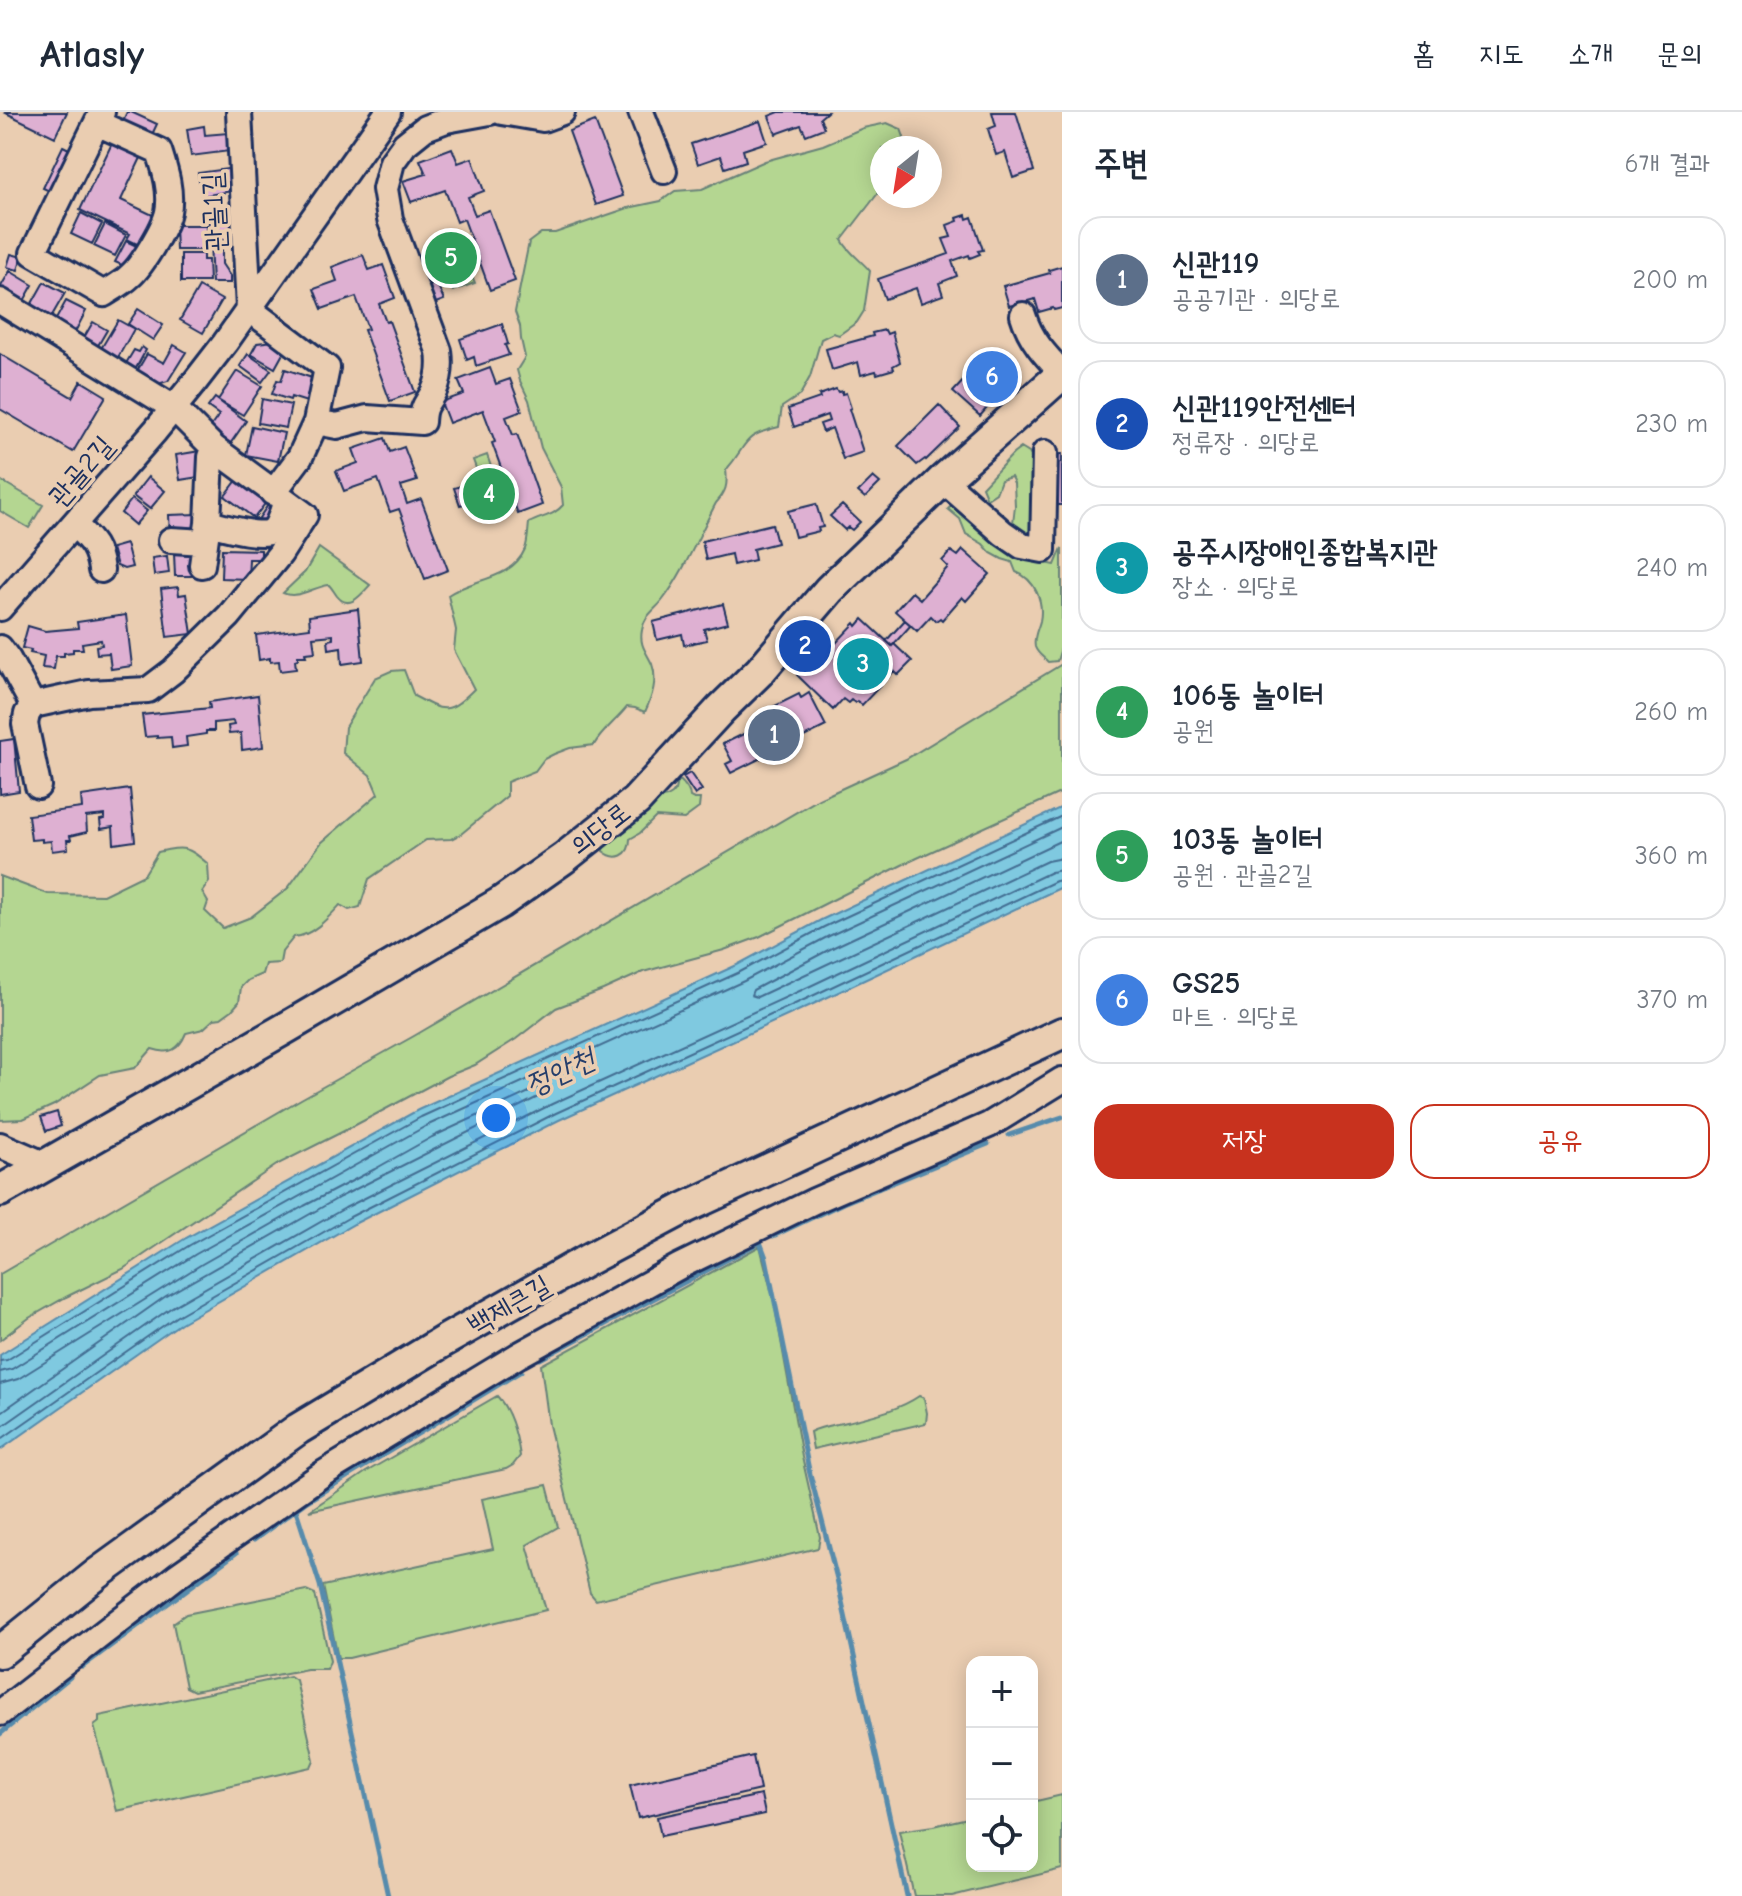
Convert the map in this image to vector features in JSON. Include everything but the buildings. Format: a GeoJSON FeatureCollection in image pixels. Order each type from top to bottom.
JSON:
{"type":"FeatureCollection","features":[{"type":"Feature","properties":{"kind":"main road","name":"의당로"},"geometry":{"type":"LineString","coordinates":[[0,1191],[500,903],[564,858],[636,801],[760,671],[829,590],[943,480],[1062,374]]}},
{"type":"Feature","properties":{"kind":"main road","name":"백제큰길"},"geometry":{"type":"LineString","coordinates":[[0,1652],[97,1574],[298,1429],[444,1341],[685,1208],[1062,1033]]}},
{"type":"Feature","properties":{"kind":"street","name":"관골1길"},"geometry":{"type":"LineString","coordinates":[[239,112],[249,309]]}},
{"type":"Feature","properties":{"kind":"street","name":"관골2길"},"geometry":{"type":"LineString","coordinates":[[0,608],[174,408],[249,309],[388,112]]}},
{"type":"Feature","properties":{"kind":"street"},"geometry":{"type":"LineString","coordinates":[[316,422],[337,426],[367,418],[422,422],[423,408],[434,392],[441,369],[439,351],[390,219],[385,189],[392,162],[405,144],[425,128],[446,120],[490,112]]}},
{"type":"Feature","properties":{"kind":"street"},"geometry":{"type":"LineString","coordinates":[[502,112],[543,119],[562,112]]}},
{"type":"Feature","properties":{"kind":"street"},"geometry":{"type":"LineString","coordinates":[[641,112],[664,171]]}},
{"type":"Feature","properties":{"kind":"street"},"geometry":{"type":"LineString","coordinates":[[99,118],[159,151],[167,174],[169,193],[168,212],[157,237],[130,277],[104,294],[33,253],[99,118]]}},
{"type":"Feature","properties":{"kind":"street"},"geometry":{"type":"LineString","coordinates":[[0,301],[174,408],[214,448],[288,503]]}},
{"type":"Feature","properties":{"kind":"street"},"geometry":{"type":"LineString","coordinates":[[38,786],[25,724],[33,705],[89,693],[148,690],[173,671],[229,616],[280,554],[288,503],[300,457],[316,422],[327,368],[249,309]]}},
{"type":"Feature","properties":{"kind":"street"},"geometry":{"type":"LineString","coordinates":[[1023,315],[1036,344],[1062,374]]}},
{"type":"Feature","properties":{"kind":"street"},"geometry":{"type":"LineString","coordinates":[[205,543],[214,448]]}},
{"type":"Feature","properties":{"kind":"street"},"geometry":{"type":"LineString","coordinates":[[943,480],[1003,533],[1022,546],[1043,550],[1045,453]]}},
{"type":"Feature","properties":{"kind":"street"},"geometry":{"type":"LineString","coordinates":[[171,540],[205,543],[239,530],[268,533],[275,529],[288,503]]}},
{"type":"Feature","properties":{"kind":"street"},"geometry":{"type":"LineString","coordinates":[[74,524],[94,543],[101,570]]}},
{"type":"Feature","properties":{"kind":"street"},"geometry":{"type":"LineString","coordinates":[[0,648],[33,705]]}},
{"type":"Feature","properties":{"kind":"street"},"geometry":{"type":"LineString","coordinates":[[0,1713],[178,1575],[324,1473],[519,1355],[680,1266],[814,1201],[989,1125],[1062,1080]]}},
{"type":"Feature","properties":{"kind":"street"},"geometry":{"type":"LineString","coordinates":[[0,1145],[46,1165]]}},
{"type":"Feature","properties":{"kind":"green space"},"geometry":{"type":"Polygon","coordinates":[[[887,123],[901,129],[904,136],[870,136],[870,204],[842,240],[870,271],[864,311],[857,322],[839,335],[833,333],[821,339],[810,377],[800,395],[782,407],[779,427],[766,430],[746,442],[726,470],[724,492],[677,579],[643,625],[642,644],[654,676],[652,694],[645,712],[627,707],[594,745],[554,754],[544,759],[535,771],[507,782],[507,796],[461,834],[451,839],[426,840],[369,879],[360,907],[349,910],[340,905],[313,930],[294,937],[282,952],[280,963],[265,964],[262,974],[241,987],[239,1002],[232,1010],[203,1029],[186,1033],[173,1050],[152,1049],[135,1068],[100,1075],[54,1105],[23,1119],[0,1120],[0,876],[48,894],[103,895],[144,875],[158,852],[185,849],[208,864],[209,882],[202,892],[208,902],[205,911],[223,928],[251,917],[288,888],[321,843],[378,794],[370,775],[343,753],[345,727],[375,678],[391,671],[404,670],[414,696],[439,708],[452,707],[474,689],[454,650],[456,630],[448,595],[511,567],[525,549],[529,523],[552,514],[563,505],[561,487],[541,448],[529,400],[517,370],[525,357],[515,312],[529,242],[541,233],[555,233],[628,208],[661,201],[675,191],[702,189],[765,161],[823,145],[863,128],[887,123]]]}},
{"type":"Feature","properties":{"kind":"green space"},"geometry":{"type":"Polygon","coordinates":[[[454,240],[465,270],[469,269],[475,283],[453,291],[437,247],[454,240]]]}},
{"type":"Feature","properties":{"kind":"green space"},"geometry":{"type":"Polygon","coordinates":[[[1021,448],[1029,453],[1035,463],[1032,539],[1018,538],[1013,523],[1014,483],[1011,477],[1001,480],[996,493],[987,499],[982,487],[1021,448]]]}},
{"type":"Feature","properties":{"kind":"green space"},"geometry":{"type":"Polygon","coordinates":[[[487,455],[505,507],[484,514],[472,481],[480,479],[473,460],[487,455]]]}},
{"type":"Feature","properties":{"kind":"green space"},"geometry":{"type":"Polygon","coordinates":[[[0,480],[43,505],[29,528],[0,511],[0,480]]]}},
{"type":"Feature","properties":{"kind":"green space"},"geometry":{"type":"Polygon","coordinates":[[[951,506],[961,510],[993,539],[1028,557],[1055,565],[1062,548],[1062,645],[1057,661],[1048,662],[1035,647],[1041,614],[1033,586],[1016,572],[1012,562],[991,553],[966,534],[960,519],[948,509],[951,506]]]}},
{"type":"Feature","properties":{"kind":"green space"},"geometry":{"type":"Polygon","coordinates":[[[319,548],[370,585],[359,597],[350,602],[341,600],[329,585],[299,594],[283,593],[305,572],[319,548]]]}},
{"type":"Feature","properties":{"kind":"green space"},"geometry":{"type":"Polygon","coordinates":[[[1062,664],[1062,792],[902,865],[759,937],[643,972],[556,1008],[475,1065],[278,1164],[123,1269],[29,1318],[0,1340],[0,1274],[819,799],[906,759],[1062,664]]]}},
{"type":"Feature","properties":{"kind":"green space"},"geometry":{"type":"Polygon","coordinates":[[[677,781],[684,784],[690,797],[700,799],[699,808],[684,819],[656,817],[630,839],[628,850],[621,856],[603,851],[604,844],[651,800],[672,794],[677,781]]]}},
{"type":"Feature","properties":{"kind":"green space"},"geometry":{"type":"Polygon","coordinates":[[[760,1246],[774,1302],[820,1537],[818,1548],[596,1600],[590,1593],[549,1425],[541,1365],[760,1246]]]}},
{"type":"Feature","properties":{"kind":"green space"},"geometry":{"type":"Polygon","coordinates":[[[497,1396],[510,1416],[517,1440],[520,1456],[513,1465],[309,1511],[366,1472],[497,1396]]]}},
{"type":"Feature","properties":{"kind":"green space"},"geometry":{"type":"Polygon","coordinates":[[[919,1396],[924,1398],[926,1423],[813,1449],[810,1432],[884,1412],[919,1396]]]}},
{"type":"Feature","properties":{"kind":"green space"},"geometry":{"type":"Polygon","coordinates":[[[547,1485],[558,1527],[527,1545],[546,1610],[349,1658],[338,1658],[323,1586],[493,1549],[482,1499],[547,1485]]]}},
{"type":"Feature","properties":{"kind":"green space"},"geometry":{"type":"Polygon","coordinates":[[[306,1590],[315,1594],[330,1661],[327,1669],[307,1669],[194,1691],[186,1687],[173,1623],[186,1614],[306,1590]]]}},
{"type":"Feature","properties":{"kind":"green space"},"geometry":{"type":"Polygon","coordinates":[[[290,1676],[296,1680],[314,1760],[311,1767],[117,1811],[94,1726],[99,1722],[99,1716],[290,1676]]]}},
{"type":"Feature","properties":{"kind":"green space"},"geometry":{"type":"Polygon","coordinates":[[[1062,1795],[1062,1869],[952,1896],[914,1896],[899,1831],[966,1818],[966,1872],[1038,1872],[1038,1801],[1062,1795]]]}},
{"type":"Feature","properties":{"kind":"water","name":"정안천"},"geometry":{"type":"Polygon","coordinates":[[[1062,807],[1062,887],[559,1120],[354,1224],[181,1323],[0,1450],[0,1355],[186,1238],[418,1110],[737,965],[821,920],[1062,807]]]}},
{"type":"Feature","properties":{"kind":"waterway"},"geometry":{"type":"LineString","coordinates":[[1009,1135],[1062,1117]]}},
{"type":"Feature","properties":{"kind":"waterway"},"geometry":{"type":"LineString","coordinates":[[773,1236],[843,1203],[988,1144]]}},
{"type":"Feature","properties":{"kind":"waterway"},"geometry":{"type":"LineString","coordinates":[[540,1359],[760,1242],[907,1896]]}},
{"type":"Feature","properties":{"kind":"waterway"},"geometry":{"type":"LineString","coordinates":[[254,1540],[307,1501],[521,1371]]}},
{"type":"Feature","properties":{"kind":"waterway"},"geometry":{"type":"LineString","coordinates":[[296,1510],[320,1585],[388,1896]]}},
{"type":"Feature","properties":{"kind":"waterway"},"geometry":{"type":"LineString","coordinates":[[82,1667],[236,1553]]}},
{"type":"Feature","properties":{"kind":"waterway"},"geometry":{"type":"LineString","coordinates":[[0,1734],[70,1677]]}},
{"type":"Feature","properties":{"kind":"place","name":"103동 놀이터"},"geometry":{"type":"Point","coordinates":[451,258]}},
{"type":"Feature","properties":{"kind":"place","name":"GS25"},"geometry":{"type":"Point","coordinates":[992,377]}},
{"type":"Feature","properties":{"kind":"place","name":"106동 놀이터"},"geometry":{"type":"Point","coordinates":[489,494]}},
{"type":"Feature","properties":{"kind":"place","name":"신관119안전센터"},"geometry":{"type":"Point","coordinates":[805,646]}},
{"type":"Feature","properties":{"kind":"place","name":"공주시장애인종합복지관"},"geometry":{"type":"Point","coordinates":[863,664]}},
{"type":"Feature","properties":{"kind":"place","name":"신관119"},"geometry":{"type":"Point","coordinates":[774,735]}}]}
